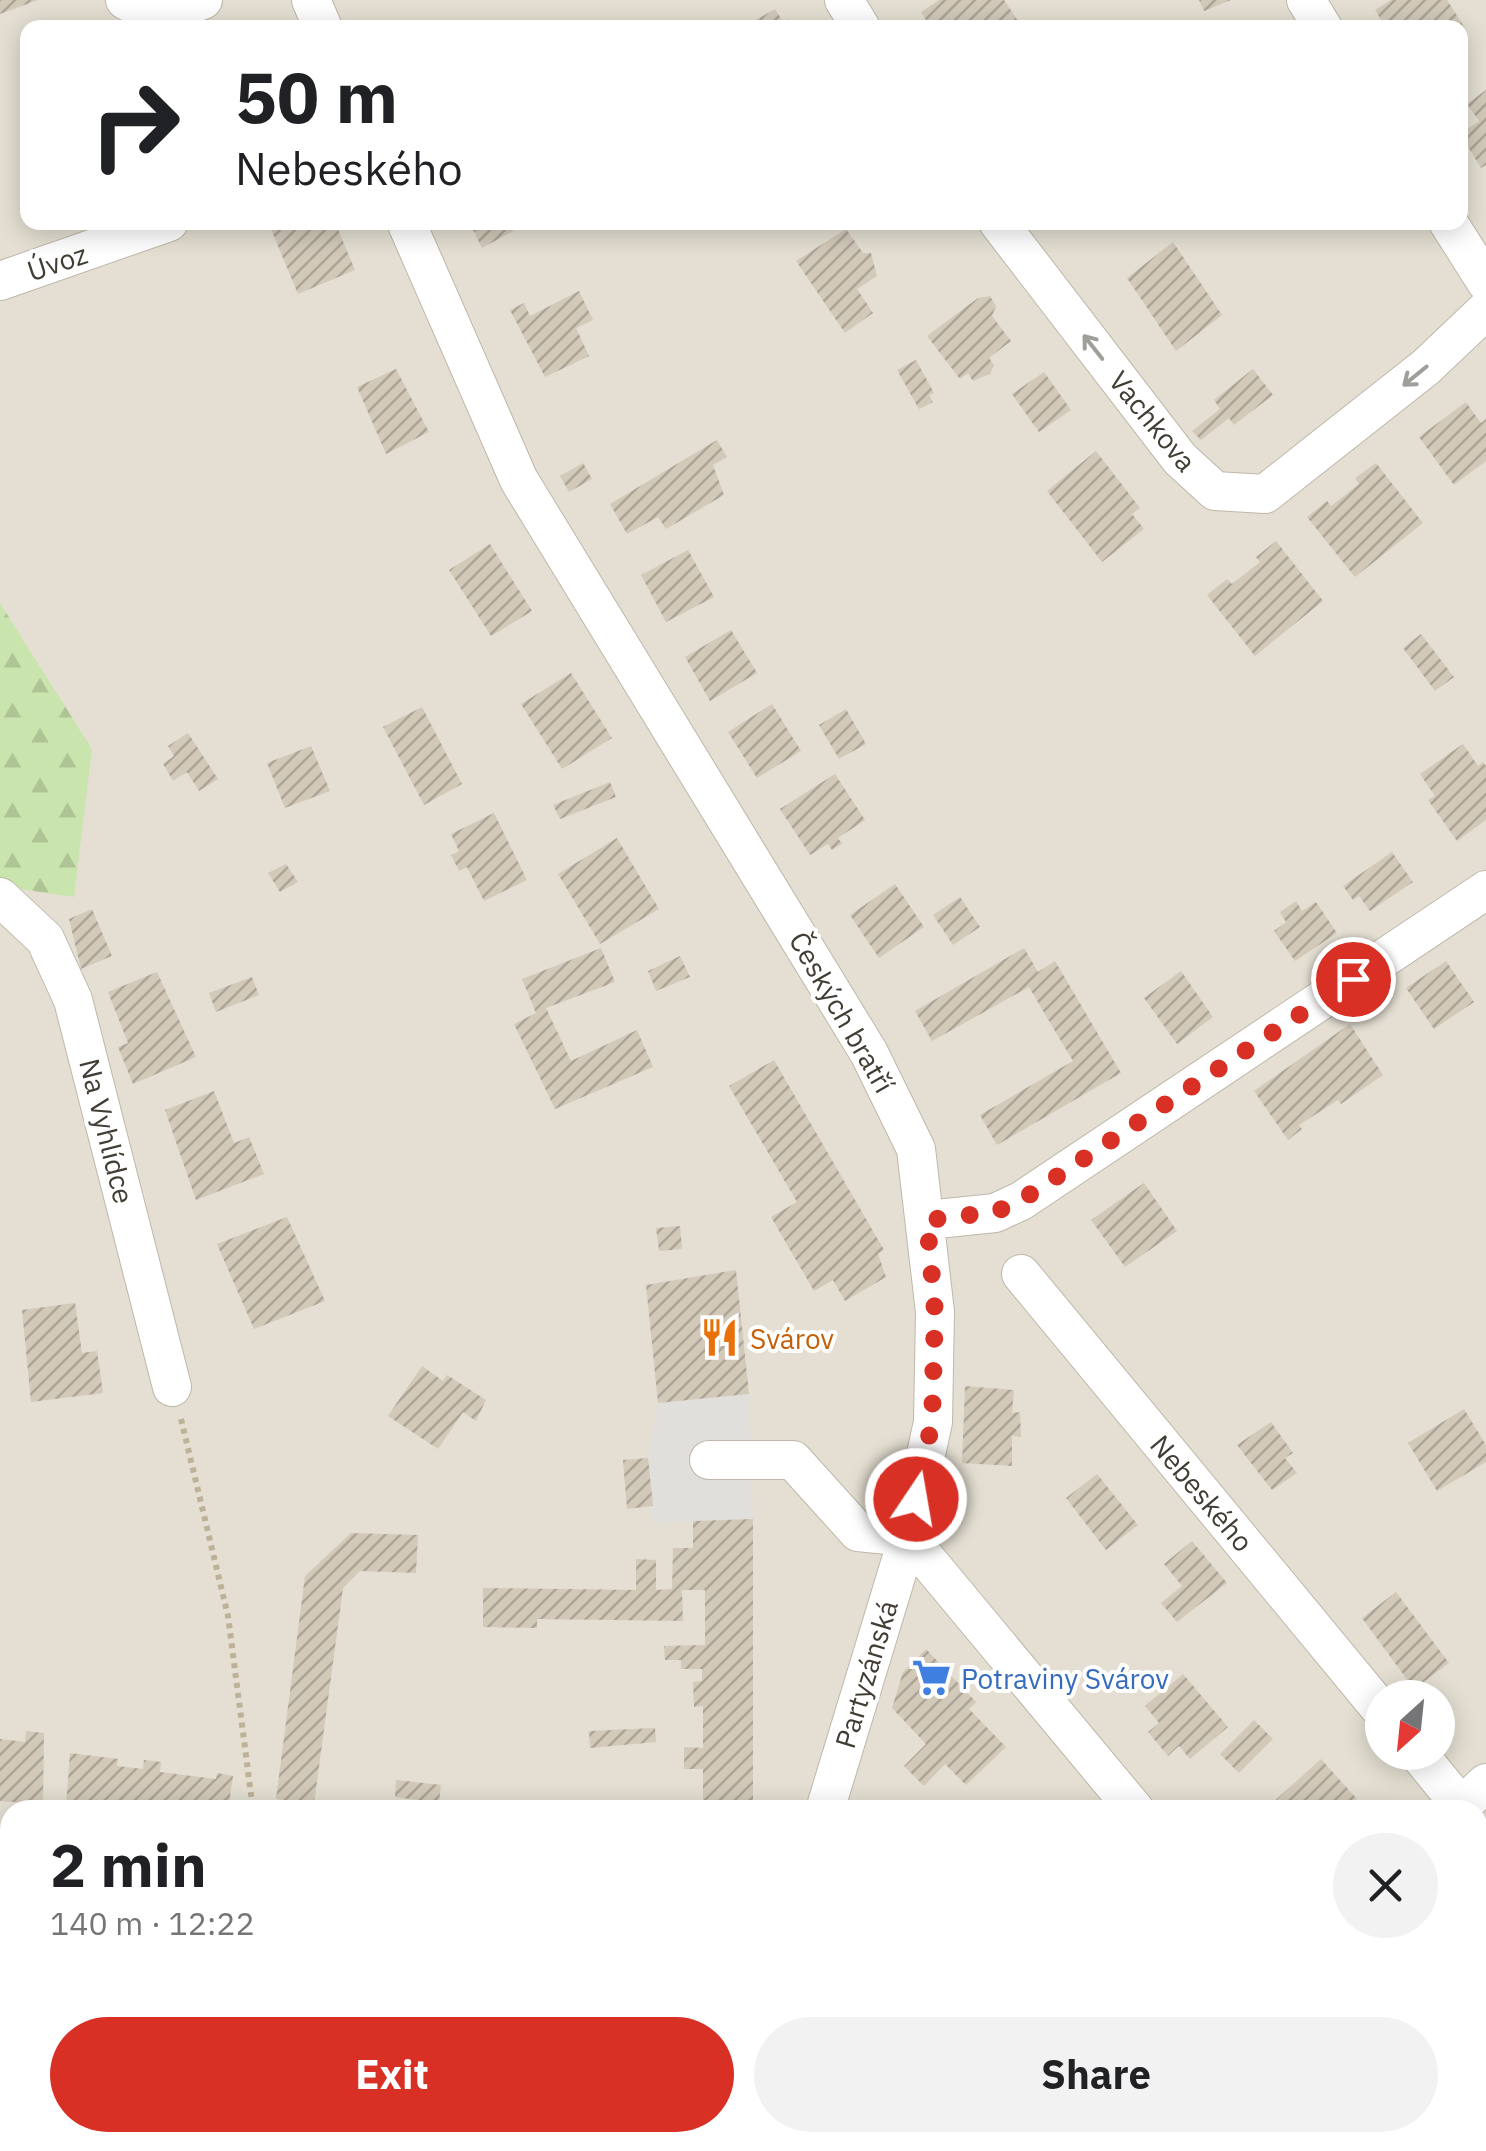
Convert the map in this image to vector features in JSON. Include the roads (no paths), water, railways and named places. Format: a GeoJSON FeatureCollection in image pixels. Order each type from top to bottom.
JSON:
{"type":"FeatureCollection","features":[{"type":"Feature","properties":{"kind":"street"},"geometry":{"type":"LineString","coordinates":[[126,0],[158,17],[203,0]]}},
{"type":"Feature","properties":{"kind":"street","name":"Úvoz"},"geometry":{"type":"LineString","coordinates":[[0,280],[146,230]]}},
{"type":"Feature","properties":{"kind":"street","name":"Českých bratří"},"geometry":{"type":"LineString","coordinates":[[410,230],[519,480],[870,1053],[916,1148],[935,1312],[932,1422],[908,1538]]}},
{"type":"Feature","properties":{"kind":"street","name":"Vachkova"},"geometry":{"type":"LineString","coordinates":[[1004,230],[1180,459],[1215,491],[1265,494],[1426,367],[1486,310]]}},
{"type":"Feature","properties":{"kind":"street"},"geometry":{"type":"LineString","coordinates":[[1453,230],[1486,282]]}},
{"type":"Feature","properties":{"kind":"street"},"geometry":{"type":"LineString","coordinates":[[927,1220],[995,1212],[1020,1201],[1486,890]]}},
{"type":"Feature","properties":{"kind":"street","name":"Na Vyhlídce"},"geometry":{"type":"LineString","coordinates":[[0,897],[45,939],[74,1000],[172,1387]]}},
{"type":"Feature","properties":{"kind":"street","name":"Nebeského"},"geometry":{"type":"LineString","coordinates":[[1020,1274],[1365,1690]]}},
{"type":"Feature","properties":{"kind":"street"},"geometry":{"type":"LineString","coordinates":[[709,1460],[793,1460],[858,1532],[908,1538],[1128,1800]]}},
{"type":"Feature","properties":{"kind":"street","name":"Partyzánská"},"geometry":{"type":"LineString","coordinates":[[828,1800],[908,1538]]}},
{"type":"Feature","properties":{"kind":"street"},"geometry":{"type":"LineString","coordinates":[[1436,1770],[1468,1800]]}},
{"type":"Feature","properties":{"kind":"place","name":"Svárov"},"geometry":{"type":"Point","coordinates":[720,1338]}},
{"type":"Feature","properties":{"kind":"place","name":"Potraviny Svárov"},"geometry":{"type":"Point","coordinates":[931,1678]}}]}
